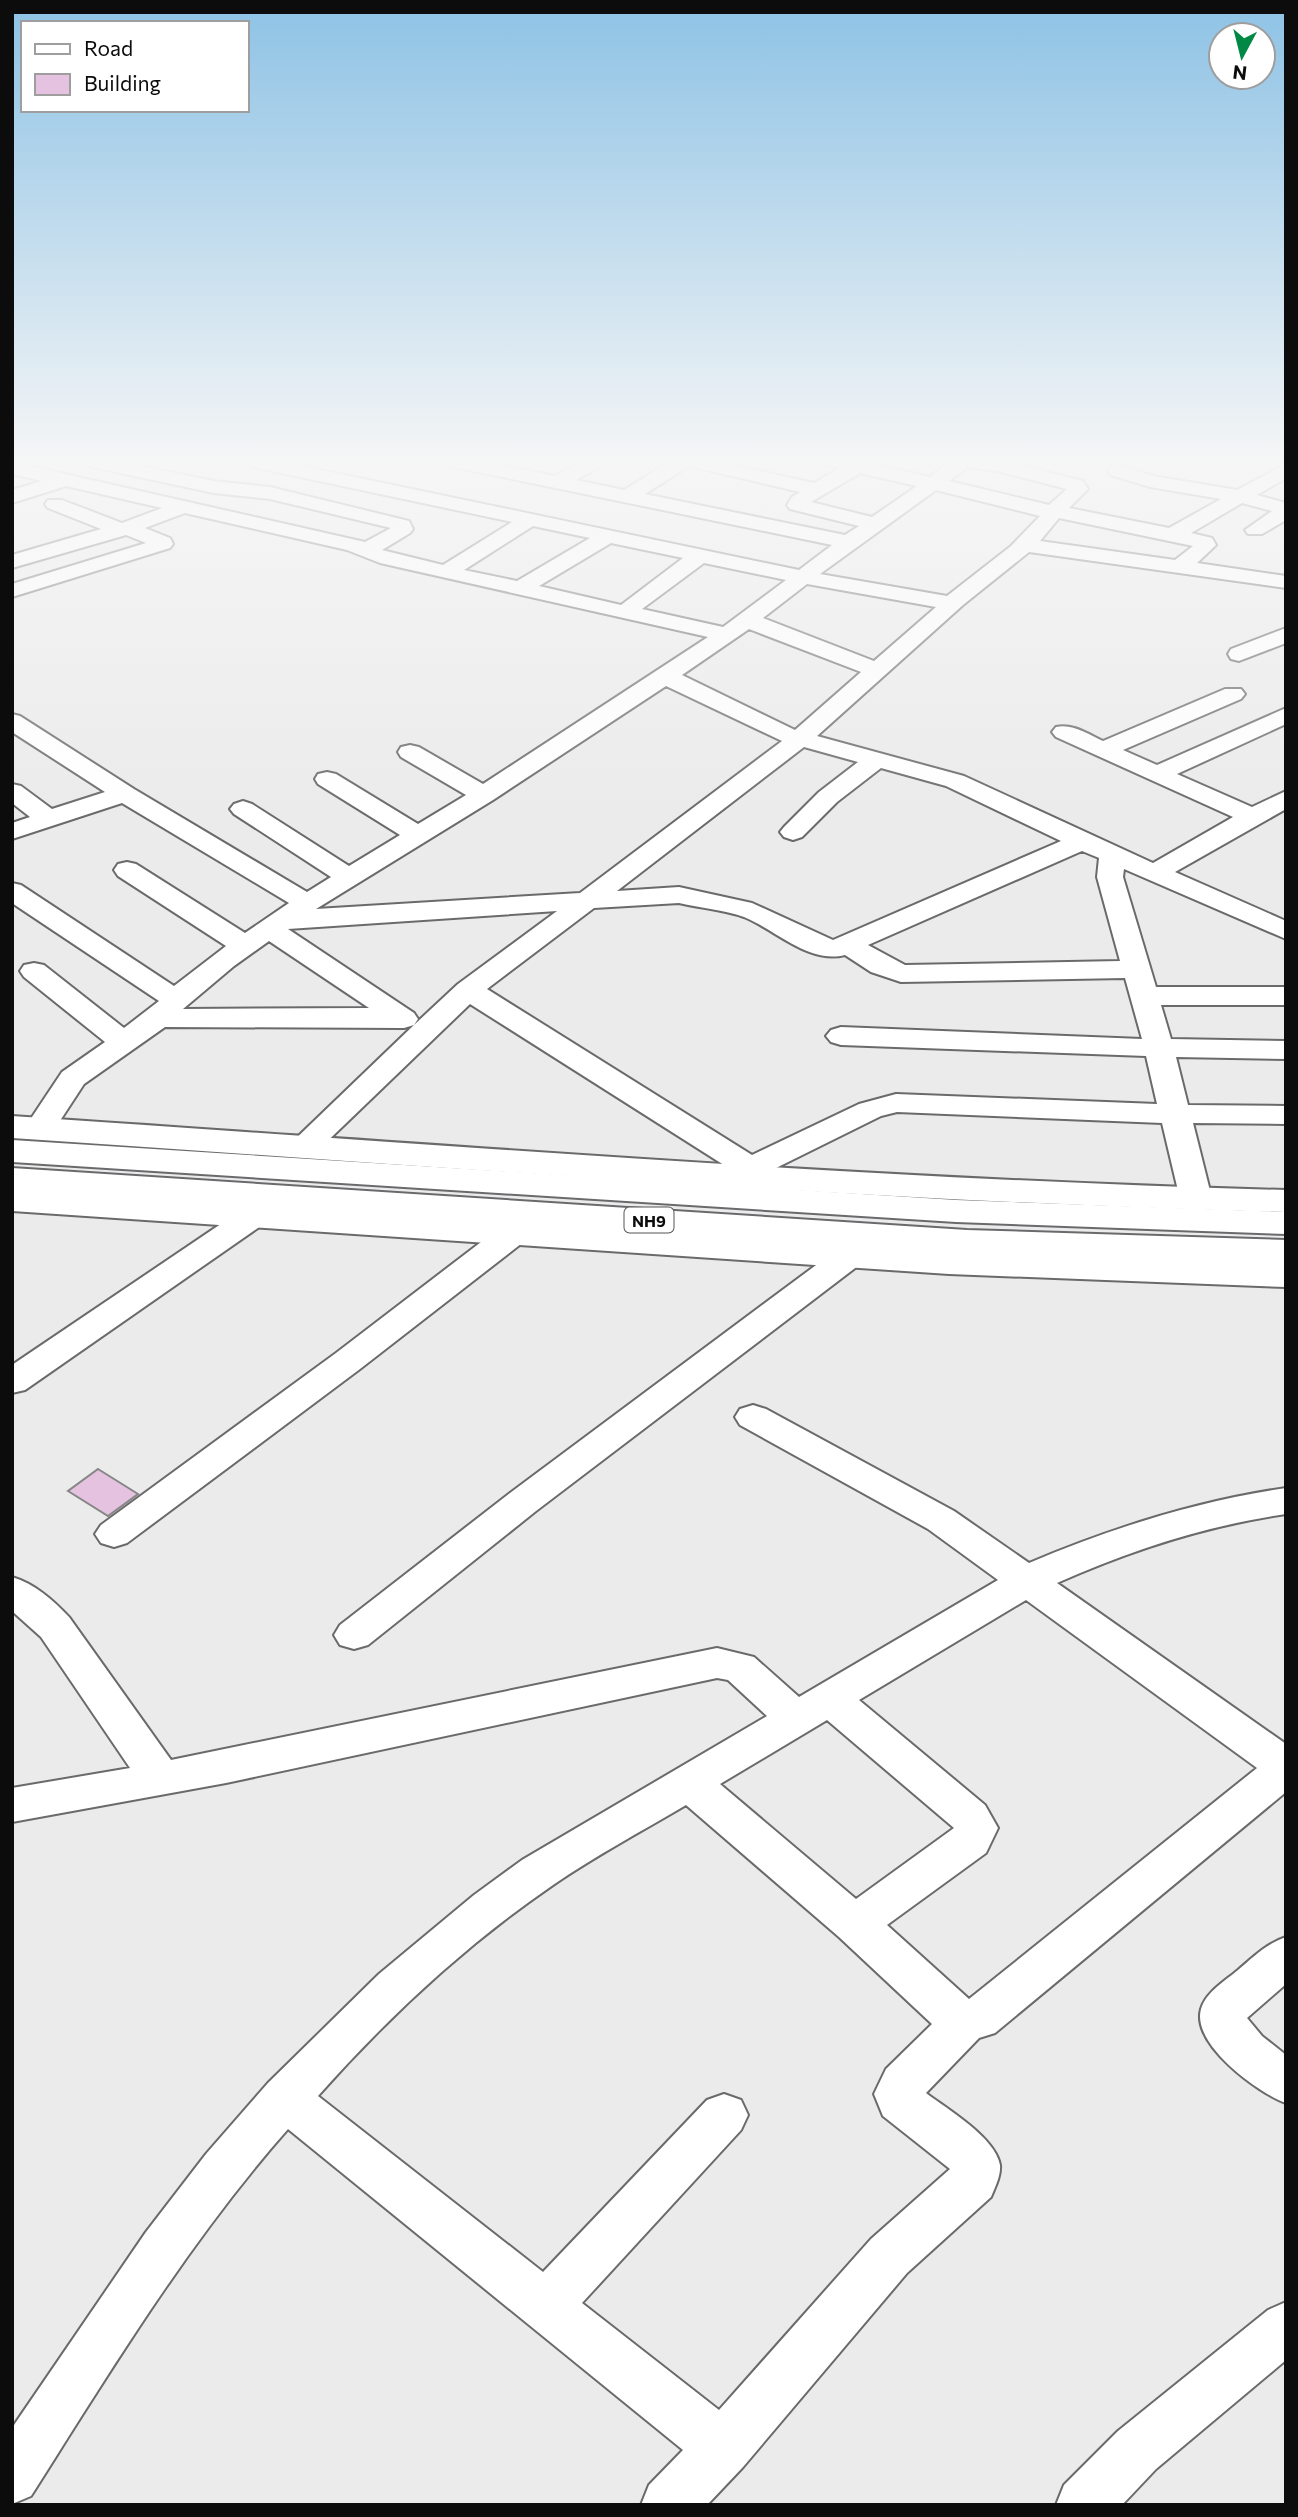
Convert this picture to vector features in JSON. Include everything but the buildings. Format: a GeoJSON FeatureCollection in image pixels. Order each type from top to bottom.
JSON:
{"type":"FeatureCollection","features":[{"type":"Feature","properties":{"kind":"main road"},"geometry":{"type":"LineString","coordinates":[[21,1136],[303,1147],[1196,1199],[1286,1200]]}},
{"type":"Feature","properties":{"kind":"main road","name":"NH9"},"geometry":{"type":"LineString","coordinates":[[21,1136],[956,1211],[1286,1223]]}},
{"type":"Feature","properties":{"kind":"main road","name":"NH9"},"geometry":{"type":"LineString","coordinates":[[12,1178],[967,1241],[1286,1252]]}},
{"type":"Feature","properties":{"kind":"main road"},"geometry":{"type":"LineString","coordinates":[[12,1200],[1104,1270],[1286,1275]]}},
{"type":"Feature","properties":{"kind":"street"},"geometry":{"type":"LineString","coordinates":[[12,592],[54,578]]}},
{"type":"Feature","properties":{"kind":"street"},"geometry":{"type":"LineString","coordinates":[[474,578],[625,612],[737,627],[878,671]]}},
{"type":"Feature","properties":{"kind":"street"},"geometry":{"type":"LineString","coordinates":[[520,589],[538,578]]}},
{"type":"Feature","properties":{"kind":"street"},"geometry":{"type":"LineString","coordinates":[[625,612],[670,578]]}},
{"type":"Feature","properties":{"kind":"street"},"geometry":{"type":"LineString","coordinates":[[21,1136],[73,1078],[124,1043],[244,946],[307,903],[484,794],[665,676],[737,627],[800,578]]}},
{"type":"Feature","properties":{"kind":"street"},"geometry":{"type":"LineString","coordinates":[[810,578],[952,603]]}},
{"type":"Feature","properties":{"kind":"street"},"geometry":{"type":"LineString","coordinates":[[303,1147],[412,1024],[468,990],[722,801],[799,740],[981,578]]}},
{"type":"Feature","properties":{"kind":"street"},"geometry":{"type":"LineString","coordinates":[[1263,578],[1286,582]]}},
{"type":"Feature","properties":{"kind":"street"},"geometry":{"type":"LineString","coordinates":[[1238,654],[1286,635]]}},
{"type":"Feature","properties":{"kind":"street"},"geometry":{"type":"LineString","coordinates":[[665,676],[743,717],[799,740],[956,781],[1082,841],[1286,931]]}},
{"type":"Feature","properties":{"kind":"street"},"geometry":{"type":"LineString","coordinates":[[1102,750],[1233,694]]}},
{"type":"Feature","properties":{"kind":"street"},"geometry":{"type":"LineString","coordinates":[[1157,774],[1286,715]]}},
{"type":"Feature","properties":{"kind":"street"},"geometry":{"type":"LineString","coordinates":[[16,728],[307,903]]}},
{"type":"Feature","properties":{"kind":"street"},"geometry":{"type":"LineString","coordinates":[[1064,733],[1251,816]]}},
{"type":"Feature","properties":{"kind":"street"},"geometry":{"type":"LineString","coordinates":[[410,752],[484,794]]}},
{"type":"Feature","properties":{"kind":"street"},"geometry":{"type":"LineString","coordinates":[[793,832],[828,797],[876,760]]}},
{"type":"Feature","properties":{"kind":"street"},"geometry":{"type":"LineString","coordinates":[[327,779],[418,835]]}},
{"type":"Feature","properties":{"kind":"street"},"geometry":{"type":"LineString","coordinates":[[12,792],[50,820]]}},
{"type":"Feature","properties":{"kind":"street"},"geometry":{"type":"LineString","coordinates":[[12,831],[125,794]]}},
{"type":"Feature","properties":{"kind":"street"},"geometry":{"type":"LineString","coordinates":[[1156,872],[1286,798]]}},
{"type":"Feature","properties":{"kind":"street"},"geometry":{"type":"LineString","coordinates":[[243,809],[349,877]]}},
{"type":"Feature","properties":{"kind":"street"},"geometry":{"type":"LineString","coordinates":[[276,924],[660,895],[691,897],[763,916],[820,947],[836,949],[1082,841]]}},
{"type":"Feature","properties":{"kind":"street"},"geometry":{"type":"LineString","coordinates":[[1113,853],[1110,877],[1159,1048],[1196,1199]]}},
{"type":"Feature","properties":{"kind":"street"},"geometry":{"type":"LineString","coordinates":[[127,870],[244,946]]}},
{"type":"Feature","properties":{"kind":"street"},"geometry":{"type":"LineString","coordinates":[[12,891],[167,1009],[412,1024]]}},
{"type":"Feature","properties":{"kind":"street"},"geometry":{"type":"LineString","coordinates":[[276,924],[412,1024]]}},
{"type":"Feature","properties":{"kind":"street"},"geometry":{"type":"LineString","coordinates":[[848,945],[881,966],[901,974],[1141,983],[1286,996]]}},
{"type":"Feature","properties":{"kind":"street"},"geometry":{"type":"LineString","coordinates":[[34,971],[124,1043]]}},
{"type":"Feature","properties":{"kind":"street"},"geometry":{"type":"LineString","coordinates":[[468,990],[759,1174],[886,1104],[1286,1115]]}},
{"type":"Feature","properties":{"kind":"street"},"geometry":{"type":"LineString","coordinates":[[841,1036],[1286,1050]]}},
{"type":"Feature","properties":{"kind":"street"},"geometry":{"type":"LineString","coordinates":[[12,1382],[254,1216]]}},
{"type":"Feature","properties":{"kind":"street"},"geometry":{"type":"LineString","coordinates":[[114,1534],[348,1361],[514,1233]]}},
{"type":"Feature","properties":{"kind":"street"},"geometry":{"type":"LineString","coordinates":[[354,1635],[523,1502],[851,1255]]}},
{"type":"Feature","properties":{"kind":"street"},"geometry":{"type":"LineString","coordinates":[[689,1783],[855,1924],[952,2013],[967,2020],[978,2019],[1286,1767],[941,1520],[753,1418]]}},
{"type":"Feature","properties":{"kind":"street"},"geometry":{"type":"LineString","coordinates":[[12,2477],[102,2338],[187,2216],[285,2098],[405,1981],[499,1900],[538,1872],[1027,1582],[1096,1549],[1151,1530],[1212,1512],[1286,1501]]}},
{"type":"Feature","properties":{"kind":"street"},"geometry":{"type":"LineString","coordinates":[[12,1591],[40,1610],[55,1626],[160,1779]]}},
{"type":"Feature","properties":{"kind":"street"},"geometry":{"type":"LineString","coordinates":[[12,1805],[160,1779],[456,1720],[717,1662],[740,1667],[814,1709],[970,1817],[976,1828],[971,1841],[855,1924]]}},
{"type":"Feature","properties":{"kind":"street"},"geometry":{"type":"LineString","coordinates":[[1286,1956],[1224,2010],[1223,2018],[1226,2029],[1236,2041],[1286,2082]]}},
{"type":"Feature","properties":{"kind":"street"},"geometry":{"type":"LineString","coordinates":[[669,2505],[724,2448],[817,2336],[891,2254],[973,2180],[975,2165],[971,2157],[900,2101],[898,2094],[898,2088],[967,2020]]}},
{"type":"Feature","properties":{"kind":"street"},"geometry":{"type":"LineString","coordinates":[[285,2098],[724,2448]]}},
{"type":"Feature","properties":{"kind":"street"},"geometry":{"type":"LineString","coordinates":[[546,2305],[724,2115]]}},
{"type":"Feature","properties":{"kind":"street"},"geometry":{"type":"LineString","coordinates":[[1084,2505],[1137,2451],[1286,2327]]}}]}
